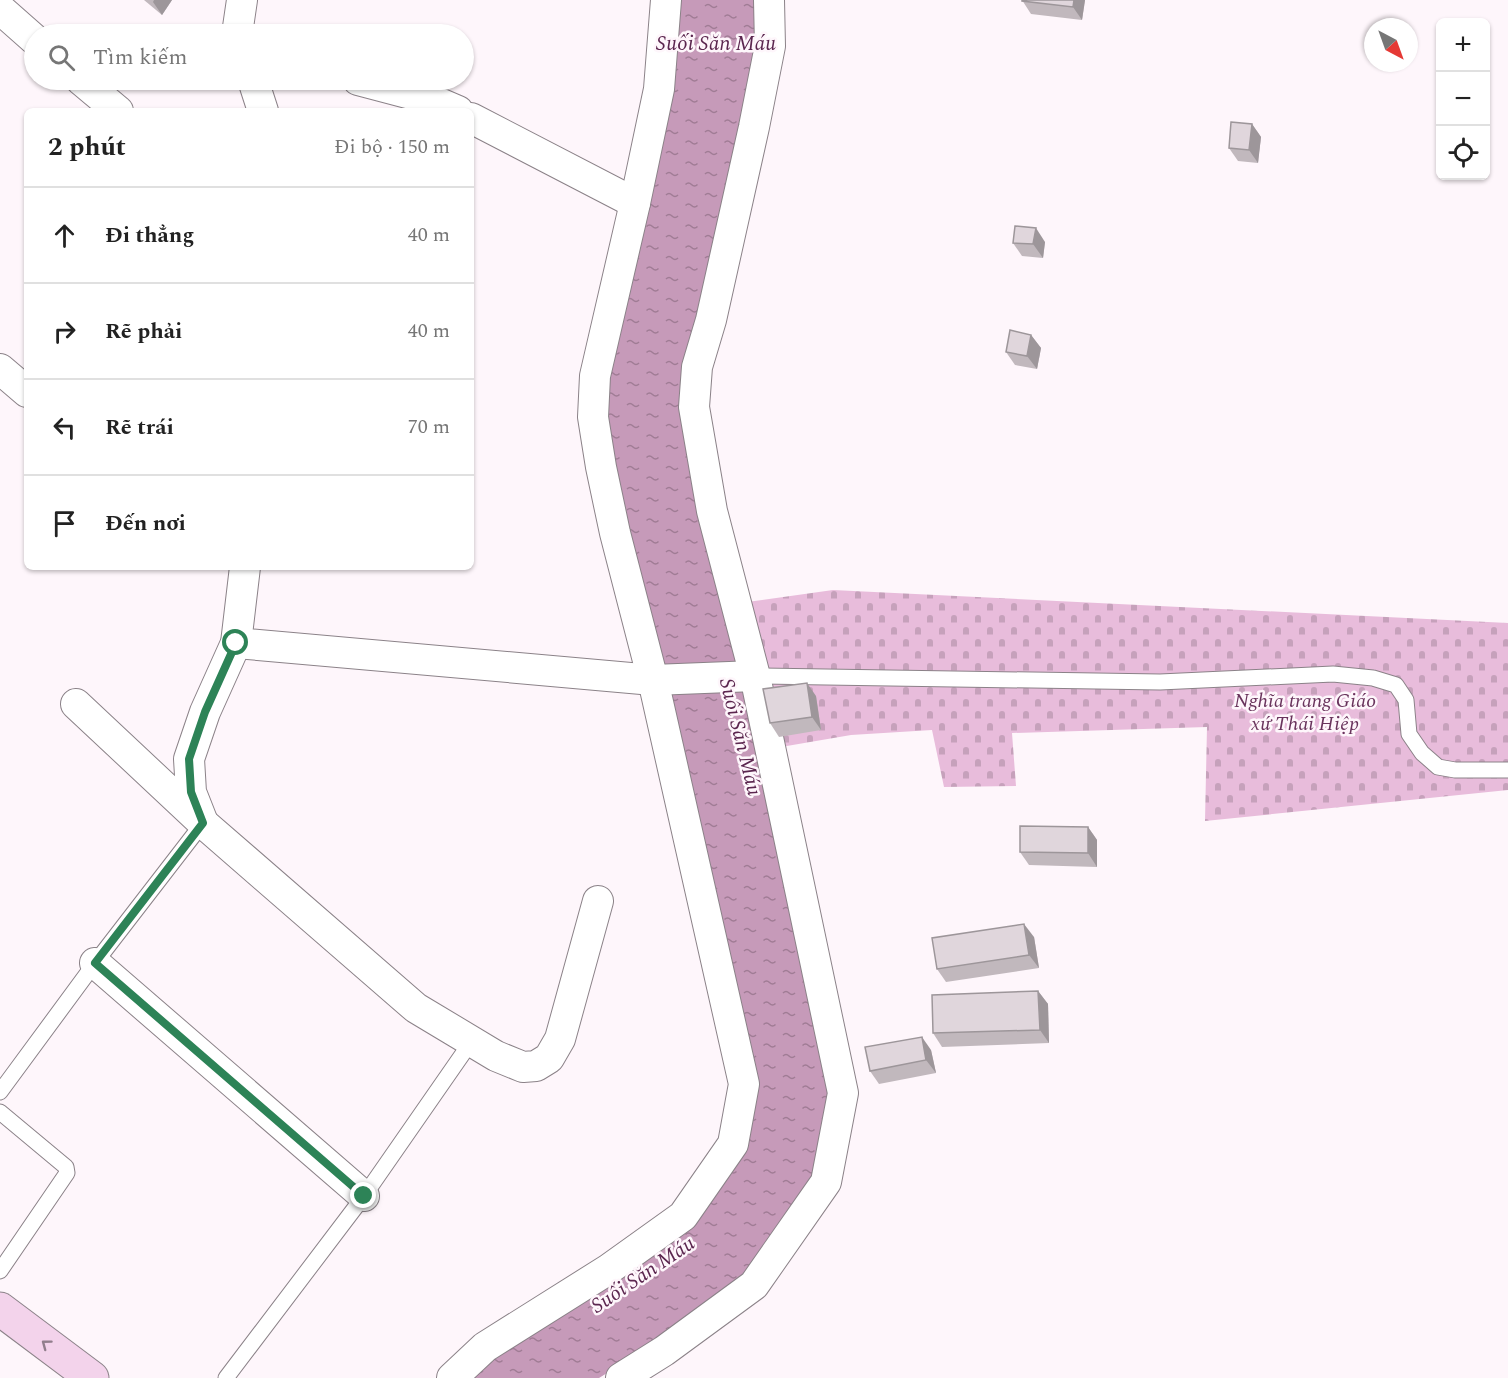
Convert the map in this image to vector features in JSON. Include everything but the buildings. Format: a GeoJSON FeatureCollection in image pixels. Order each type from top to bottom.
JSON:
{"type":"FeatureCollection","features":[{"type":"Feature","properties":{"kind":"main road"},"geometry":{"type":"LineString","coordinates":[[0,1309],[92,1378]]}},
{"type":"Feature","properties":{"kind":"street"},"geometry":{"type":"LineString","coordinates":[[238,24],[242,0]]}},
{"type":"Feature","properties":{"kind":"street"},"geometry":{"type":"LineString","coordinates":[[452,1378],[485,1347],[609,1269],[683,1216],[733,1144],[744,1084],[653,680],[615,533],[593,417],[595,376],[659,89],[666,0]]}},
{"type":"Feature","properties":{"kind":"street"},"geometry":{"type":"LineString","coordinates":[[621,1378],[754,1285],[826,1182],[843,1093],[755,676],[712,511],[694,407],[697,367],[721,275],[770,46],[769,0]]}},
{"type":"Feature","properties":{"kind":"street"},"geometry":{"type":"LineString","coordinates":[[0,9],[24,30]]}},
{"type":"Feature","properties":{"kind":"street"},"geometry":{"type":"LineString","coordinates":[[93,90],[114,108]]}},
{"type":"Feature","properties":{"kind":"street"},"geometry":{"type":"LineString","coordinates":[[256,90],[262,108]]}},
{"type":"Feature","properties":{"kind":"street"},"geometry":{"type":"LineString","coordinates":[[396,90],[430,99],[451,108]]}},
{"type":"Feature","properties":{"kind":"street"},"geometry":{"type":"LineString","coordinates":[[474,120],[635,202]]}},
{"type":"Feature","properties":{"kind":"street"},"geometry":{"type":"LineString","coordinates":[[0,369],[24,389]]}},
{"type":"Feature","properties":{"kind":"street"},"geometry":{"type":"LineString","coordinates":[[203,823],[191,792],[189,759],[205,712],[236,643],[245,570]]}},
{"type":"Feature","properties":{"kind":"street"},"geometry":{"type":"LineString","coordinates":[[236,643],[653,680],[755,676]]}},
{"type":"Feature","properties":{"kind":"street"},"geometry":{"type":"LineString","coordinates":[[76,704],[203,823],[416,1008],[471,1042],[523,1068],[536,1066],[549,1058],[560,1039],[598,901]]}},
{"type":"Feature","properties":{"kind":"street"},"geometry":{"type":"LineString","coordinates":[[95,963],[364,1196]]}},
{"type":"Feature","properties":{"kind":"lane"},"geometry":{"type":"LineString","coordinates":[[755,676],[1160,682],[1355,675],[1396,685],[1406,700],[1409,734],[1422,753],[1438,767],[1455,770],[1508,770]]}},
{"type":"Feature","properties":{"kind":"lane"},"geometry":{"type":"LineString","coordinates":[[0,1092],[95,963],[203,823]]}},
{"type":"Feature","properties":{"kind":"lane"},"geometry":{"type":"LineString","coordinates":[[226,1378],[364,1196],[471,1042]]}},
{"type":"Feature","properties":{"kind":"lane"},"geometry":{"type":"LineString","coordinates":[[0,1112],[66,1167],[67,1173],[0,1271]]}},
{"type":"Feature","properties":{"kind":"green space","name":"Nghĩa trang Giáo xứ Thái Hiệp"},"geometry":{"type":"Polygon","coordinates":[[[833,590],[1508,623],[1508,790],[1205,821],[1207,727],[1012,733],[1016,786],[944,787],[932,730],[851,735],[781,747],[747,602],[833,590]]]}},
{"type":"Feature","properties":{"kind":"water","name":"Suối Săn Máu"},"geometry":{"type":"Polygon","coordinates":[[[677,0],[757,0],[758,45],[685,365],[740,664],[831,1094],[815,1177],[747,1275],[657,1342],[599,1378],[470,1378],[744,1148],[635,565],[605,418],[605,379],[677,0]]]}},
{"type":"Feature","properties":{"kind":"route"},"geometry":{"type":"LineString","coordinates":[[236,643],[205,712],[189,759],[191,792],[203,823],[95,963],[364,1196]]}}]}
